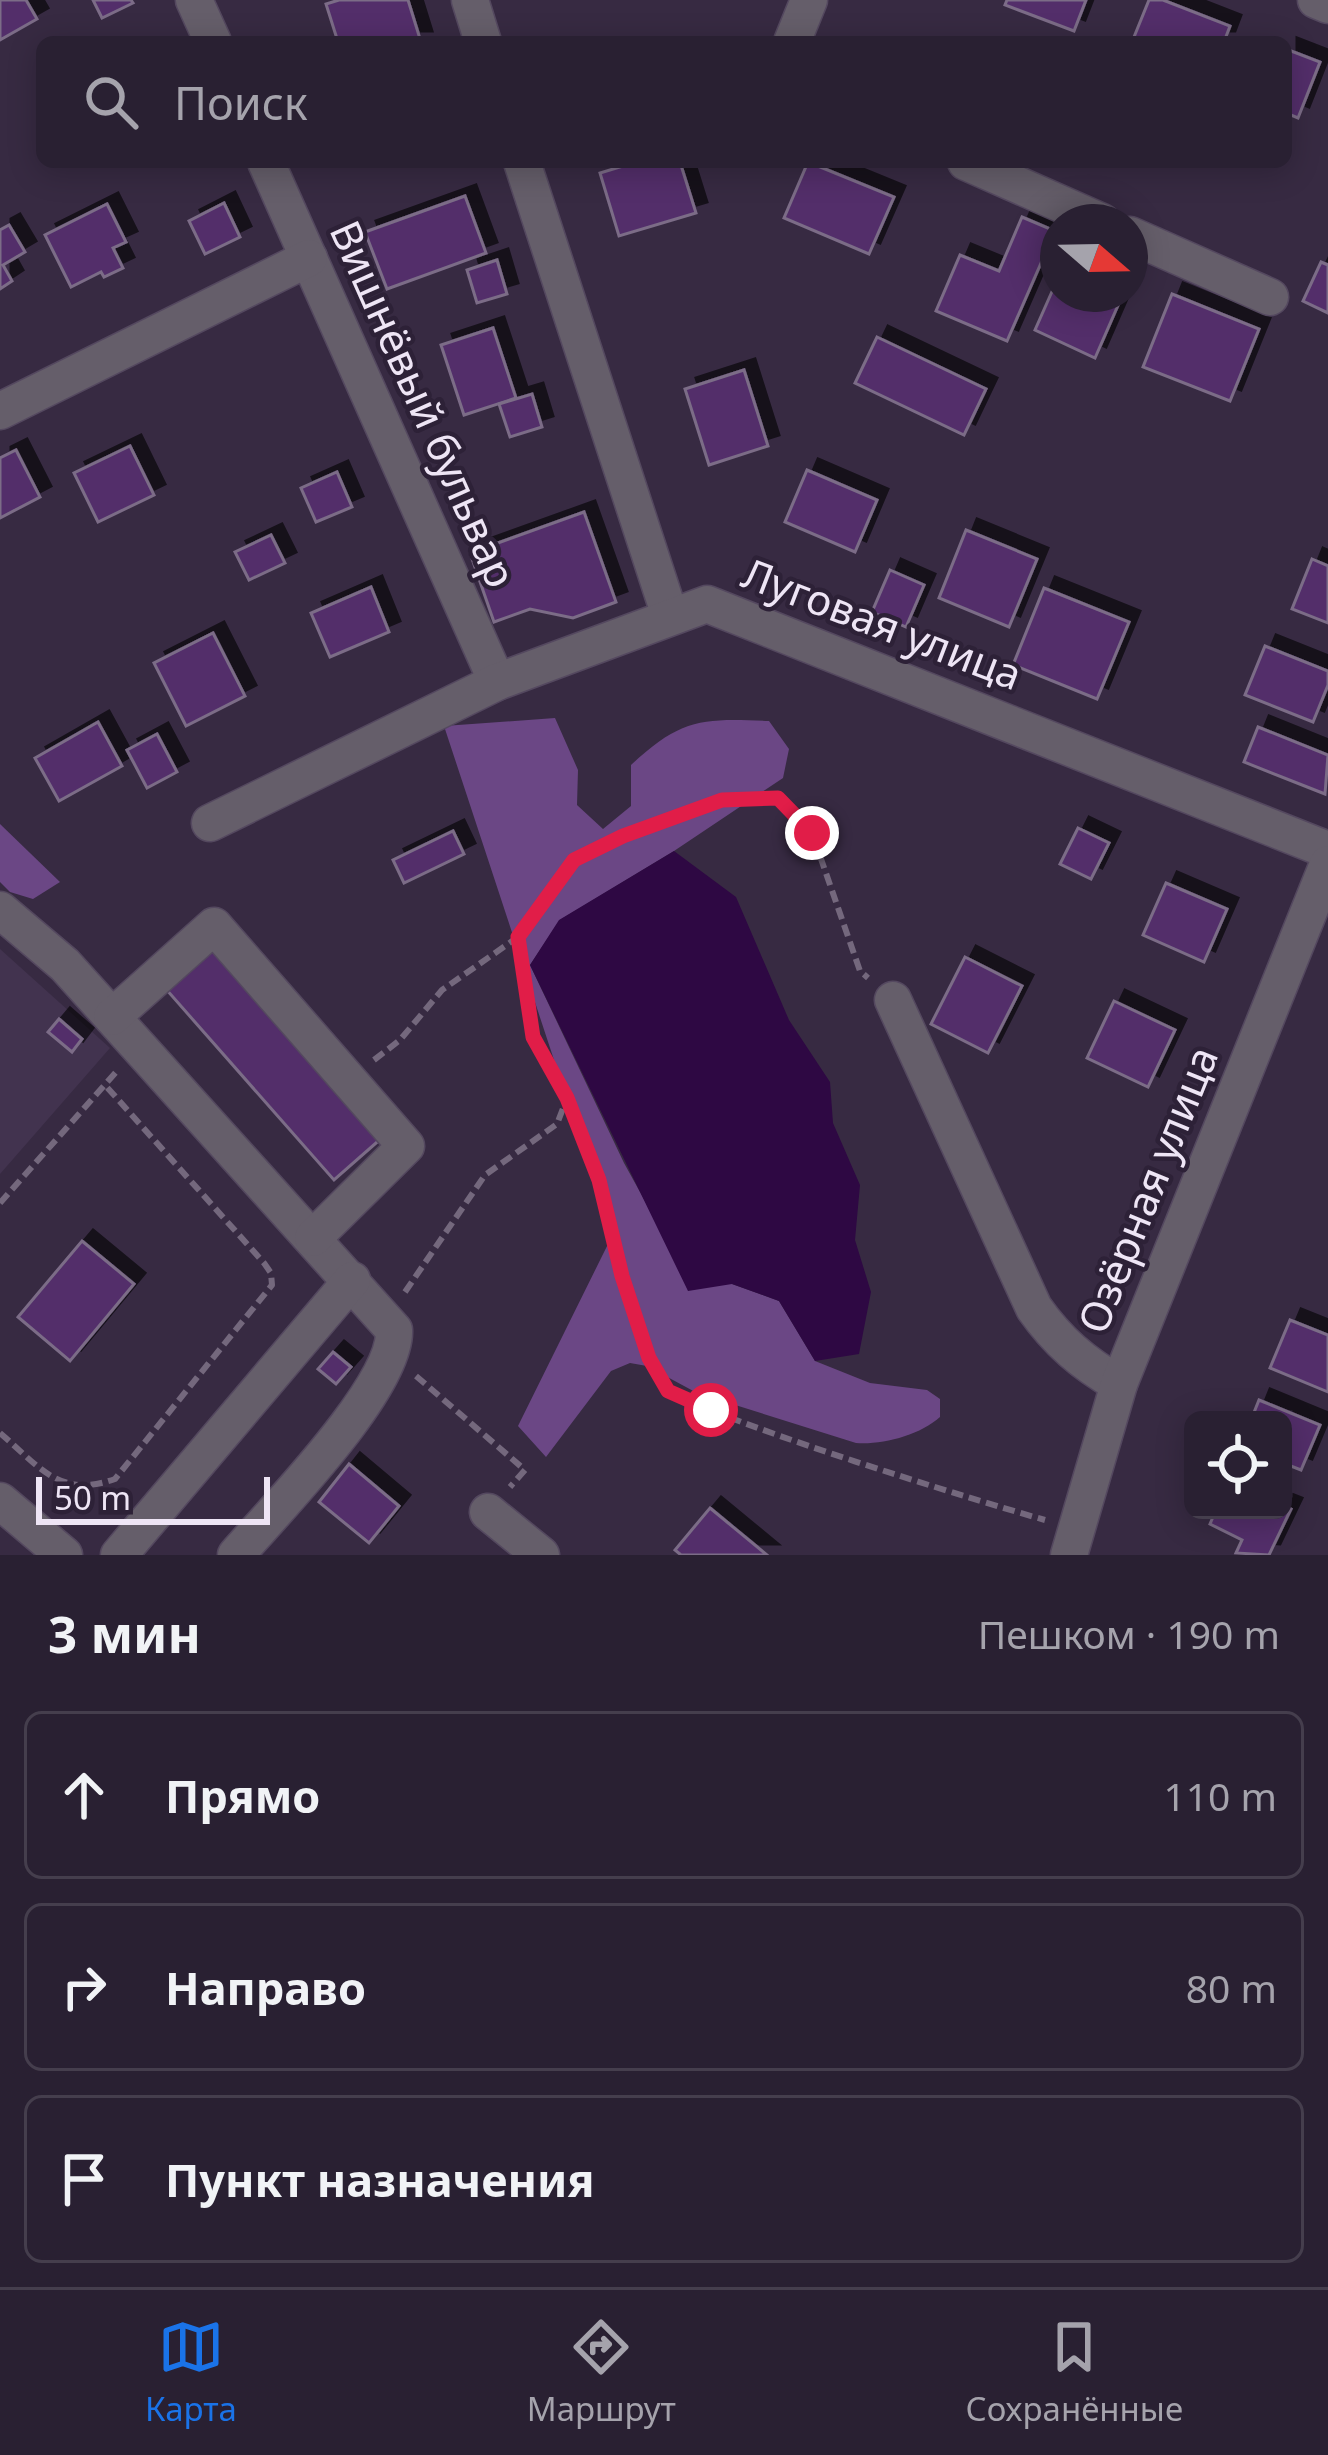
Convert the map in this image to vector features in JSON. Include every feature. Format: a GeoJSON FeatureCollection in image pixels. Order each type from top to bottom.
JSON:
{"type":"FeatureCollection","features":[{"type":"Feature","properties":{"kind":"street"},"geometry":{"type":"LineString","coordinates":[[194,0],[210,36]]}},
{"type":"Feature","properties":{"kind":"street"},"geometry":{"type":"LineString","coordinates":[[470,0],[481,36]]}},
{"type":"Feature","properties":{"kind":"street"},"geometry":{"type":"LineString","coordinates":[[794,36],[809,0]]}},
{"type":"Feature","properties":{"kind":"street"},"geometry":{"type":"LineString","coordinates":[[1316,0],[1328,5]]}},
{"type":"Feature","properties":{"kind":"street","name":"Вишнёвый бульвар"},"geometry":{"type":"LineString","coordinates":[[269,168],[496,682]]}},
{"type":"Feature","properties":{"kind":"street"},"geometry":{"type":"LineString","coordinates":[[524,168],[670,616]]}},
{"type":"Feature","properties":{"kind":"street"},"geometry":{"type":"LineString","coordinates":[[980,168],[1061,204]]}},
{"type":"Feature","properties":{"kind":"street"},"geometry":{"type":"LineString","coordinates":[[1148,243],[1270,296]]}},
{"type":"Feature","properties":{"kind":"street"},"geometry":{"type":"LineString","coordinates":[[0,411],[309,258]]}},
{"type":"Feature","properties":{"kind":"street","name":"Луговая улица"},"geometry":{"type":"LineString","coordinates":[[210,823],[496,682],[707,604],[1328,850]]}},
{"type":"Feature","properties":{"kind":"street","name":"Озёрная улица"},"geometry":{"type":"LineString","coordinates":[[1072,1542],[1119,1384],[1328,864]]}},
{"type":"Feature","properties":{"kind":"street"},"geometry":{"type":"LineString","coordinates":[[0,910],[65,965],[352,1280],[389,1337],[340,1435],[236,1555]]}},
{"type":"Feature","properties":{"kind":"street"},"geometry":{"type":"LineString","coordinates":[[112,1017],[214,926],[406,1146],[313,1238]]}},
{"type":"Feature","properties":{"kind":"street"},"geometry":{"type":"LineString","coordinates":[[893,1000],[1034,1308],[1058,1342],[1119,1384]]}},
{"type":"Feature","properties":{"kind":"street"},"geometry":{"type":"LineString","coordinates":[[119,1555],[352,1280]]}},
{"type":"Feature","properties":{"kind":"street"},"geometry":{"type":"LineString","coordinates":[[0,1501],[64,1555]]}},
{"type":"Feature","properties":{"kind":"street"},"geometry":{"type":"LineString","coordinates":[[488,1512],[541,1555]]}},
{"type":"Feature","properties":{"kind":"path"},"geometry":{"type":"LineString","coordinates":[[349,1079],[400,1040],[442,990],[518,937],[574,860],[623,836],[722,800],[778,798],[812,833],[860,971],[893,1000]]}},
{"type":"Feature","properties":{"kind":"path"},"geometry":{"type":"LineString","coordinates":[[518,937],[533,1037],[567,1098],[599,1180],[622,1276],[649,1358],[668,1391],[967,1498],[1072,1542]]}},
{"type":"Feature","properties":{"kind":"path"},"geometry":{"type":"LineString","coordinates":[[0,1202],[104,1085],[264,1263],[272,1285],[115,1478],[97,1485],[59,1483],[0,1432]]}},
{"type":"Feature","properties":{"kind":"path"},"geometry":{"type":"LineString","coordinates":[[525,1470],[389,1337],[485,1175],[557,1124],[567,1098]]}},
{"type":"Feature","properties":{"kind":"shaded area"},"geometry":{"type":"Polygon","coordinates":[[[555,718],[578,770],[577,805],[603,829],[631,806],[631,765],[679,730],[710,721],[769,721],[789,749],[783,778],[560,920],[530,965],[661,1230],[732,1284],[779,1301],[815,1361],[870,1383],[927,1390],[940,1399],[940,1417],[922,1429],[889,1440],[856,1443],[697,1393],[647,1366],[630,1363],[611,1371],[546,1457],[518,1426],[612,1236],[444,726],[555,718]]]}},
{"type":"Feature","properties":{"kind":"shaded area"},"geometry":{"type":"Polygon","coordinates":[[[0,824],[60,882],[33,899],[10,892],[0,882],[0,824]]]}},
{"type":"Feature","properties":{"kind":"shaded area"},"geometry":{"type":"Polygon","coordinates":[[[674,851],[736,897],[789,1020],[830,1082],[833,1123],[860,1185],[855,1240],[871,1292],[859,1354],[815,1361],[779,1301],[732,1284],[688,1291],[530,965],[559,920],[674,851]]]}},
{"type":"Feature","properties":{"kind":"shaded area"},"geometry":{"type":"Polygon","coordinates":[[[0,949],[110,1048],[0,1174],[0,949]]]}},
{"type":"Feature","properties":{"kind":"building"},"geometry":{"type":"Polygon","coordinates":[[[0,0],[26,0],[37,19],[0,40],[0,0]]]}},
{"type":"Feature","properties":{"kind":"building"},"geometry":{"type":"Polygon","coordinates":[[[93,0],[131,0],[133,3],[102,18],[93,0]]]}},
{"type":"Feature","properties":{"kind":"building"},"geometry":{"type":"Polygon","coordinates":[[[408,0],[419,36],[336,36],[326,4],[408,0]]]}},
{"type":"Feature","properties":{"kind":"building"},"geometry":{"type":"Polygon","coordinates":[[[1007,0],[1086,0],[1074,31],[1005,5],[1007,0]]]}},
{"type":"Feature","properties":{"kind":"building"},"geometry":{"type":"Polygon","coordinates":[[[1149,0],[1163,0],[1230,26],[1226,36],[1134,36],[1149,0]]]}},
{"type":"Feature","properties":{"kind":"building"},"geometry":{"type":"Polygon","coordinates":[[[1292,51],[1320,62],[1298,118],[1292,116],[1292,51]]]}},
{"type":"Feature","properties":{"kind":"building"},"geometry":{"type":"Polygon","coordinates":[[[616,168],[682,168],[696,213],[619,236],[600,173],[616,168]]]}},
{"type":"Feature","properties":{"kind":"building"},"geometry":{"type":"Polygon","coordinates":[[[805,168],[823,168],[894,197],[869,254],[784,218],[805,168]]]}},
{"type":"Feature","properties":{"kind":"building"},"geometry":{"type":"Polygon","coordinates":[[[465,196],[486,253],[387,289],[365,232],[465,196]]]}},
{"type":"Feature","properties":{"kind":"building"},"geometry":{"type":"Polygon","coordinates":[[[224,203],[240,237],[205,254],[189,221],[224,203]]]}},
{"type":"Feature","properties":{"kind":"building"},"geometry":{"type":"Polygon","coordinates":[[[107,204],[126,242],[113,248],[123,268],[104,277],[101,272],[71,287],[45,235],[107,204]]]}},
{"type":"Feature","properties":{"kind":"building"},"geometry":{"type":"Polygon","coordinates":[[[1022,217],[1040,225],[1040,265],[1007,341],[936,311],[960,255],[999,271],[1022,217]]]}},
{"type":"Feature","properties":{"kind":"building"},"geometry":{"type":"Polygon","coordinates":[[[9,225],[25,252],[3,265],[12,281],[0,289],[0,230],[9,225]]]}},
{"type":"Feature","properties":{"kind":"building"},"geometry":{"type":"Polygon","coordinates":[[[497,260],[507,294],[477,303],[467,270],[497,260]]]}},
{"type":"Feature","properties":{"kind":"building"},"geometry":{"type":"Polygon","coordinates":[[[1321,262],[1328,265],[1328,313],[1303,301],[1321,262]]]}},
{"type":"Feature","properties":{"kind":"building"},"geometry":{"type":"Polygon","coordinates":[[[1172,294],[1259,329],[1230,401],[1143,367],[1172,294]]]}},
{"type":"Feature","properties":{"kind":"building"},"geometry":{"type":"Polygon","coordinates":[[[1043,312],[1115,312],[1095,358],[1035,330],[1043,312]]]}},
{"type":"Feature","properties":{"kind":"building"},"geometry":{"type":"Polygon","coordinates":[[[493,328],[516,398],[464,415],[441,345],[493,328]]]}},
{"type":"Feature","properties":{"kind":"building"},"geometry":{"type":"Polygon","coordinates":[[[877,337],[986,389],[964,435],[855,383],[877,337]]]}},
{"type":"Feature","properties":{"kind":"building"},"geometry":{"type":"Polygon","coordinates":[[[744,370],[768,446],[709,465],[685,389],[744,370]]]}},
{"type":"Feature","properties":{"kind":"building"},"geometry":{"type":"Polygon","coordinates":[[[532,394],[542,427],[510,437],[499,404],[532,394]]]}},
{"type":"Feature","properties":{"kind":"building"},"geometry":{"type":"Polygon","coordinates":[[[130,446],[154,495],[98,522],[74,473],[130,446]]]}},
{"type":"Feature","properties":{"kind":"building"},"geometry":{"type":"Polygon","coordinates":[[[16,450],[40,497],[0,518],[0,458],[16,450]]]}},
{"type":"Feature","properties":{"kind":"building"},"geometry":{"type":"Polygon","coordinates":[[[807,470],[877,500],[855,552],[785,522],[807,470]]]}},
{"type":"Feature","properties":{"kind":"building"},"geometry":{"type":"Polygon","coordinates":[[[337,472],[352,507],[316,522],[301,488],[337,472]]]}},
{"type":"Feature","properties":{"kind":"building"},"geometry":{"type":"Polygon","coordinates":[[[584,512],[616,602],[573,618],[530,609],[494,622],[470,553],[584,512]]]}},
{"type":"Feature","properties":{"kind":"building"},"geometry":{"type":"Polygon","coordinates":[[[966,530],[1037,559],[1009,627],[939,598],[966,530]]]}},
{"type":"Feature","properties":{"kind":"building"},"geometry":{"type":"Polygon","coordinates":[[[271,535],[285,563],[249,580],[235,552],[271,535]]]}},
{"type":"Feature","properties":{"kind":"building"},"geometry":{"type":"Polygon","coordinates":[[[1312,559],[1328,566],[1328,623],[1292,609],[1312,559]]]}},
{"type":"Feature","properties":{"kind":"building"},"geometry":{"type":"Polygon","coordinates":[[[890,570],[924,585],[906,627],[872,612],[890,570]]]}},
{"type":"Feature","properties":{"kind":"building"},"geometry":{"type":"Polygon","coordinates":[[[371,587],[389,632],[330,657],[311,613],[371,587]]]}},
{"type":"Feature","properties":{"kind":"building"},"geometry":{"type":"Polygon","coordinates":[[[1044,588],[1129,622],[1097,699],[1013,665],[1044,588]]]}},
{"type":"Feature","properties":{"kind":"building"},"geometry":{"type":"Polygon","coordinates":[[[213,633],[245,696],[186,726],[154,663],[213,633]]]}},
{"type":"Feature","properties":{"kind":"building"},"geometry":{"type":"Polygon","coordinates":[[[1265,646],[1328,671],[1328,685],[1313,722],[1245,695],[1265,646]]]}},
{"type":"Feature","properties":{"kind":"building"},"geometry":{"type":"Polygon","coordinates":[[[98,722],[122,766],[59,801],[35,758],[98,722]]]}},
{"type":"Feature","properties":{"kind":"building"},"geometry":{"type":"Polygon","coordinates":[[[1258,727],[1328,755],[1325,794],[1244,762],[1258,727]]]}},
{"type":"Feature","properties":{"kind":"building"},"geometry":{"type":"Polygon","coordinates":[[[157,734],[177,772],[147,788],[127,750],[157,734]]]}},
{"type":"Feature","properties":{"kind":"building"},"geometry":{"type":"Polygon","coordinates":[[[1078,828],[1109,843],[1091,879],[1060,864],[1078,828]]]}},
{"type":"Feature","properties":{"kind":"building"},"geometry":{"type":"Polygon","coordinates":[[[453,831],[464,854],[404,883],[393,860],[453,831]]]}},
{"type":"Feature","properties":{"kind":"building"},"geometry":{"type":"Polygon","coordinates":[[[1166,883],[1227,909],[1204,962],[1143,935],[1166,883]]]}},
{"type":"Feature","properties":{"kind":"building"},"geometry":{"type":"Polygon","coordinates":[[[215,944],[384,1136],[334,1180],[165,988],[215,944]]]}},
{"type":"Feature","properties":{"kind":"building"},"geometry":{"type":"Polygon","coordinates":[[[965,957],[1022,986],[988,1053],[931,1024],[965,957]]]}},
{"type":"Feature","properties":{"kind":"building"},"geometry":{"type":"Polygon","coordinates":[[[1114,1001],[1175,1030],[1148,1087],[1087,1058],[1114,1001]]]}},
{"type":"Feature","properties":{"kind":"building"},"geometry":{"type":"Polygon","coordinates":[[[59,1019],[82,1039],[72,1052],[48,1032],[59,1019]]]}},
{"type":"Feature","properties":{"kind":"building"},"geometry":{"type":"Polygon","coordinates":[[[82,1241],[134,1284],[70,1361],[18,1317],[82,1241]]]}},
{"type":"Feature","properties":{"kind":"building"},"geometry":{"type":"Polygon","coordinates":[[[1290,1320],[1328,1335],[1328,1392],[1270,1368],[1290,1320]]]}},
{"type":"Feature","properties":{"kind":"building"},"geometry":{"type":"Polygon","coordinates":[[[333,1352],[351,1367],[336,1384],[318,1369],[333,1352]]]}},
{"type":"Feature","properties":{"kind":"building"},"geometry":{"type":"Polygon","coordinates":[[[1259,1400],[1286,1411],[1255,1411],[1259,1400]]]}},
{"type":"Feature","properties":{"kind":"building"},"geometry":{"type":"Polygon","coordinates":[[[1292,1414],[1320,1425],[1301,1470],[1292,1466],[1292,1414]]]}},
{"type":"Feature","properties":{"kind":"building"},"geometry":{"type":"Polygon","coordinates":[[[349,1464],[399,1506],[369,1543],[319,1502],[349,1464]]]}},
{"type":"Feature","properties":{"kind":"building"},"geometry":{"type":"Polygon","coordinates":[[[710,1508],[767,1555],[681,1555],[675,1550],[710,1508]]]}},
{"type":"Feature","properties":{"kind":"building"},"geometry":{"type":"Polygon","coordinates":[[[1212,1519],[1286,1519],[1269,1555],[1236,1553],[1242,1540],[1210,1524],[1212,1519]]]}},
{"type":"Feature","properties":{"kind":"route"},"geometry":{"type":"LineString","coordinates":[[711,1410],[668,1391],[649,1358],[622,1276],[599,1180],[567,1098],[533,1037],[518,937],[574,860],[623,836],[722,800],[778,798],[812,833]]}}]}
